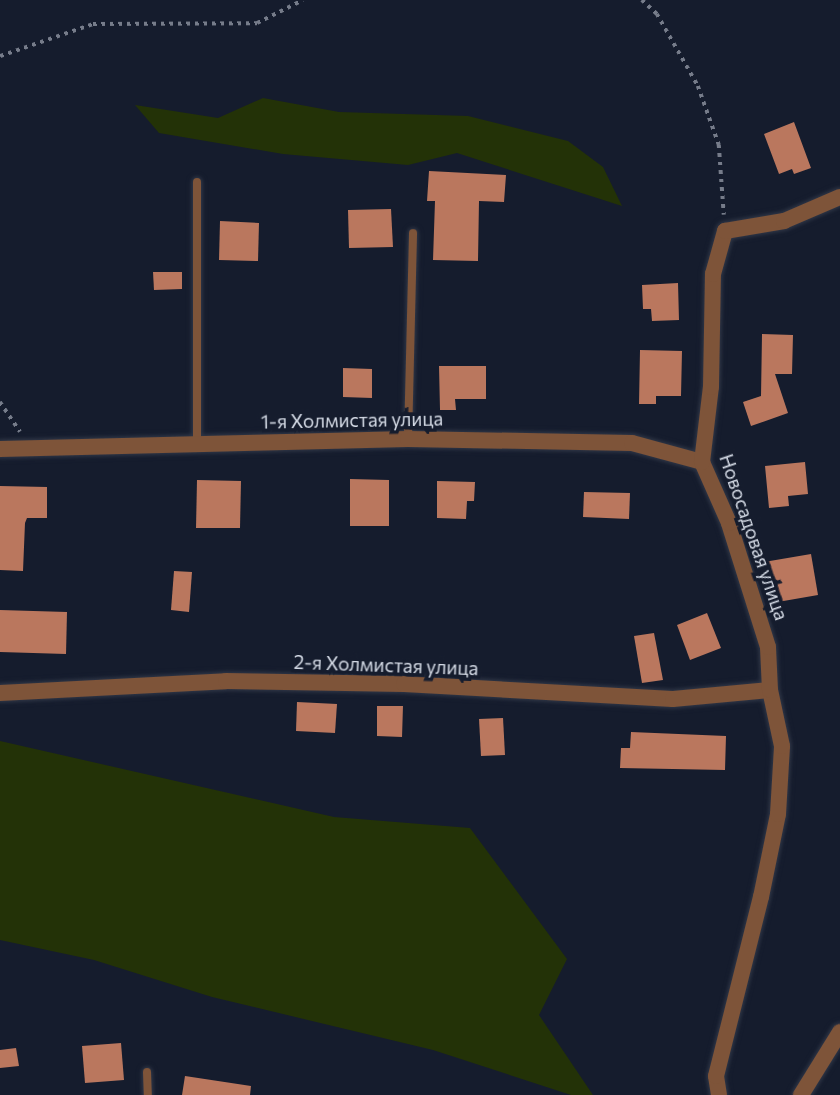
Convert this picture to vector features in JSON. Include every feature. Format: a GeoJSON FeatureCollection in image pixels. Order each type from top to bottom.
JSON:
{"type":"FeatureCollection","features":[{"type":"Feature","properties":{"kind":"street"},"geometry":{"type":"LineString","coordinates":[[725,231],[784,221],[840,197]]}},
{"type":"Feature","properties":{"kind":"street","name":"Новосадовая улица"},"geometry":{"type":"LineString","coordinates":[[719,1095],[716,1076],[758,910],[778,814],[782,747],[771,690],[768,648],[729,523],[702,461],[711,387],[713,274],[725,231]]}},
{"type":"Feature","properties":{"kind":"street","name":"1-я Холмистая улица"},"geometry":{"type":"LineString","coordinates":[[0,449],[408,439],[632,443],[702,461]]}},
{"type":"Feature","properties":{"kind":"street","name":"2-я Холмистая улица"},"geometry":{"type":"LineString","coordinates":[[0,692],[226,681],[404,684],[673,699],[771,690]]}},
{"type":"Feature","properties":{"kind":"street"},"geometry":{"type":"LineString","coordinates":[[801,1095],[840,1032]]}},
{"type":"Feature","properties":{"kind":"lane"},"geometry":{"type":"LineString","coordinates":[[197,182],[198,444]]}},
{"type":"Feature","properties":{"kind":"lane"},"geometry":{"type":"LineString","coordinates":[[408,439],[413,233]]}},
{"type":"Feature","properties":{"kind":"lane"},"geometry":{"type":"LineString","coordinates":[[147,1072],[148,1095]]}},
{"type":"Feature","properties":{"kind":"path"},"geometry":{"type":"LineString","coordinates":[[0,56],[93,23],[257,23],[303,0]]}},
{"type":"Feature","properties":{"kind":"path"},"geometry":{"type":"LineString","coordinates":[[642,0],[657,14],[698,86],[719,145],[725,231]]}},
{"type":"Feature","properties":{"kind":"path"},"geometry":{"type":"LineString","coordinates":[[0,402],[17,428],[36,448]]}},
{"type":"Feature","properties":{"kind":"green space"},"geometry":{"type":"Polygon","coordinates":[[[263,98],[339,112],[468,116],[568,141],[603,167],[622,206],[457,153],[408,165],[283,154],[159,133],[135,105],[218,118],[263,98]]]}},
{"type":"Feature","properties":{"kind":"green space"},"geometry":{"type":"Polygon","coordinates":[[[0,741],[334,817],[470,828],[567,959],[539,1015],[593,1095],[571,1095],[433,1050],[212,997],[94,960],[0,940],[0,741]]]}},
{"type":"Feature","properties":{"kind":"building"},"geometry":{"type":"Polygon","coordinates":[[[794,122],[811,168],[794,174],[792,169],[779,174],[764,134],[794,122]]]}},
{"type":"Feature","properties":{"kind":"building"},"geometry":{"type":"Polygon","coordinates":[[[429,171],[506,175],[504,202],[479,201],[478,261],[433,260],[435,201],[427,201],[429,171]]]}},
{"type":"Feature","properties":{"kind":"building"},"geometry":{"type":"Polygon","coordinates":[[[391,209],[393,247],[349,248],[348,210],[391,209]]]}},
{"type":"Feature","properties":{"kind":"building"},"geometry":{"type":"Polygon","coordinates":[[[220,221],[259,223],[258,261],[219,260],[220,221]]]}},
{"type":"Feature","properties":{"kind":"building"},"geometry":{"type":"Polygon","coordinates":[[[153,272],[182,272],[182,289],[154,290],[153,272]]]}},
{"type":"Feature","properties":{"kind":"building"},"geometry":{"type":"Polygon","coordinates":[[[678,283],[679,320],[652,321],[651,309],[643,309],[642,285],[678,283]]]}},
{"type":"Feature","properties":{"kind":"building"},"geometry":{"type":"Polygon","coordinates":[[[762,334],[793,335],[792,374],[775,374],[788,413],[751,426],[743,402],[761,396],[762,334]]]}},
{"type":"Feature","properties":{"kind":"building"},"geometry":{"type":"Polygon","coordinates":[[[640,350],[682,351],[681,396],[656,396],[656,404],[639,404],[640,350]]]}},
{"type":"Feature","properties":{"kind":"building"},"geometry":{"type":"Polygon","coordinates":[[[439,366],[486,366],[486,399],[455,399],[456,410],[440,410],[439,366]]]}},
{"type":"Feature","properties":{"kind":"building"},"geometry":{"type":"Polygon","coordinates":[[[343,368],[372,369],[372,398],[343,397],[343,368]]]}},
{"type":"Feature","properties":{"kind":"building"},"geometry":{"type":"Polygon","coordinates":[[[805,462],[808,494],[788,496],[789,506],[769,508],[765,466],[805,462]]]}},
{"type":"Feature","properties":{"kind":"building"},"geometry":{"type":"Polygon","coordinates":[[[350,479],[389,480],[389,526],[350,526],[350,479]]]}},
{"type":"Feature","properties":{"kind":"building"},"geometry":{"type":"Polygon","coordinates":[[[197,480],[241,481],[240,528],[196,528],[197,480]]]}},
{"type":"Feature","properties":{"kind":"building"},"geometry":{"type":"Polygon","coordinates":[[[437,481],[475,482],[474,501],[467,501],[466,519],[437,518],[437,481]]]}},
{"type":"Feature","properties":{"kind":"building"},"geometry":{"type":"Polygon","coordinates":[[[0,486],[47,487],[47,518],[27,518],[25,523],[23,571],[0,570],[0,486]]]}},
{"type":"Feature","properties":{"kind":"building"},"geometry":{"type":"Polygon","coordinates":[[[584,492],[630,493],[629,519],[583,517],[584,492]]]}},
{"type":"Feature","properties":{"kind":"building"},"geometry":{"type":"Polygon","coordinates":[[[811,554],[818,595],[772,603],[764,562],[811,554]]]}},
{"type":"Feature","properties":{"kind":"building"},"geometry":{"type":"Polygon","coordinates":[[[174,571],[192,572],[189,612],[171,610],[174,571]]]}},
{"type":"Feature","properties":{"kind":"building"},"geometry":{"type":"Polygon","coordinates":[[[0,610],[67,612],[66,654],[0,652],[0,610]]]}},
{"type":"Feature","properties":{"kind":"building"},"geometry":{"type":"Polygon","coordinates":[[[707,613],[721,648],[690,660],[677,625],[707,613]]]}},
{"type":"Feature","properties":{"kind":"building"},"geometry":{"type":"Polygon","coordinates":[[[654,633],[663,680],[642,683],[634,636],[654,633]]]}},
{"type":"Feature","properties":{"kind":"building"},"geometry":{"type":"Polygon","coordinates":[[[297,702],[337,704],[335,733],[296,731],[297,702]]]}},
{"type":"Feature","properties":{"kind":"building"},"geometry":{"type":"Polygon","coordinates":[[[377,706],[403,706],[402,737],[377,736],[377,706]]]}},
{"type":"Feature","properties":{"kind":"building"},"geometry":{"type":"Polygon","coordinates":[[[503,718],[505,755],[481,756],[479,719],[503,718]]]}},
{"type":"Feature","properties":{"kind":"building"},"geometry":{"type":"Polygon","coordinates":[[[631,732],[726,736],[725,770],[620,768],[621,748],[630,748],[631,732]]]}},
{"type":"Feature","properties":{"kind":"building"},"geometry":{"type":"Polygon","coordinates":[[[121,1043],[124,1080],[85,1083],[82,1046],[121,1043]]]}},
{"type":"Feature","properties":{"kind":"building"},"geometry":{"type":"Polygon","coordinates":[[[16,1048],[19,1066],[0,1068],[0,1050],[16,1048]]]}},
{"type":"Feature","properties":{"kind":"building"},"geometry":{"type":"Polygon","coordinates":[[[185,1076],[251,1086],[250,1095],[182,1095],[185,1076]]]}}]}
